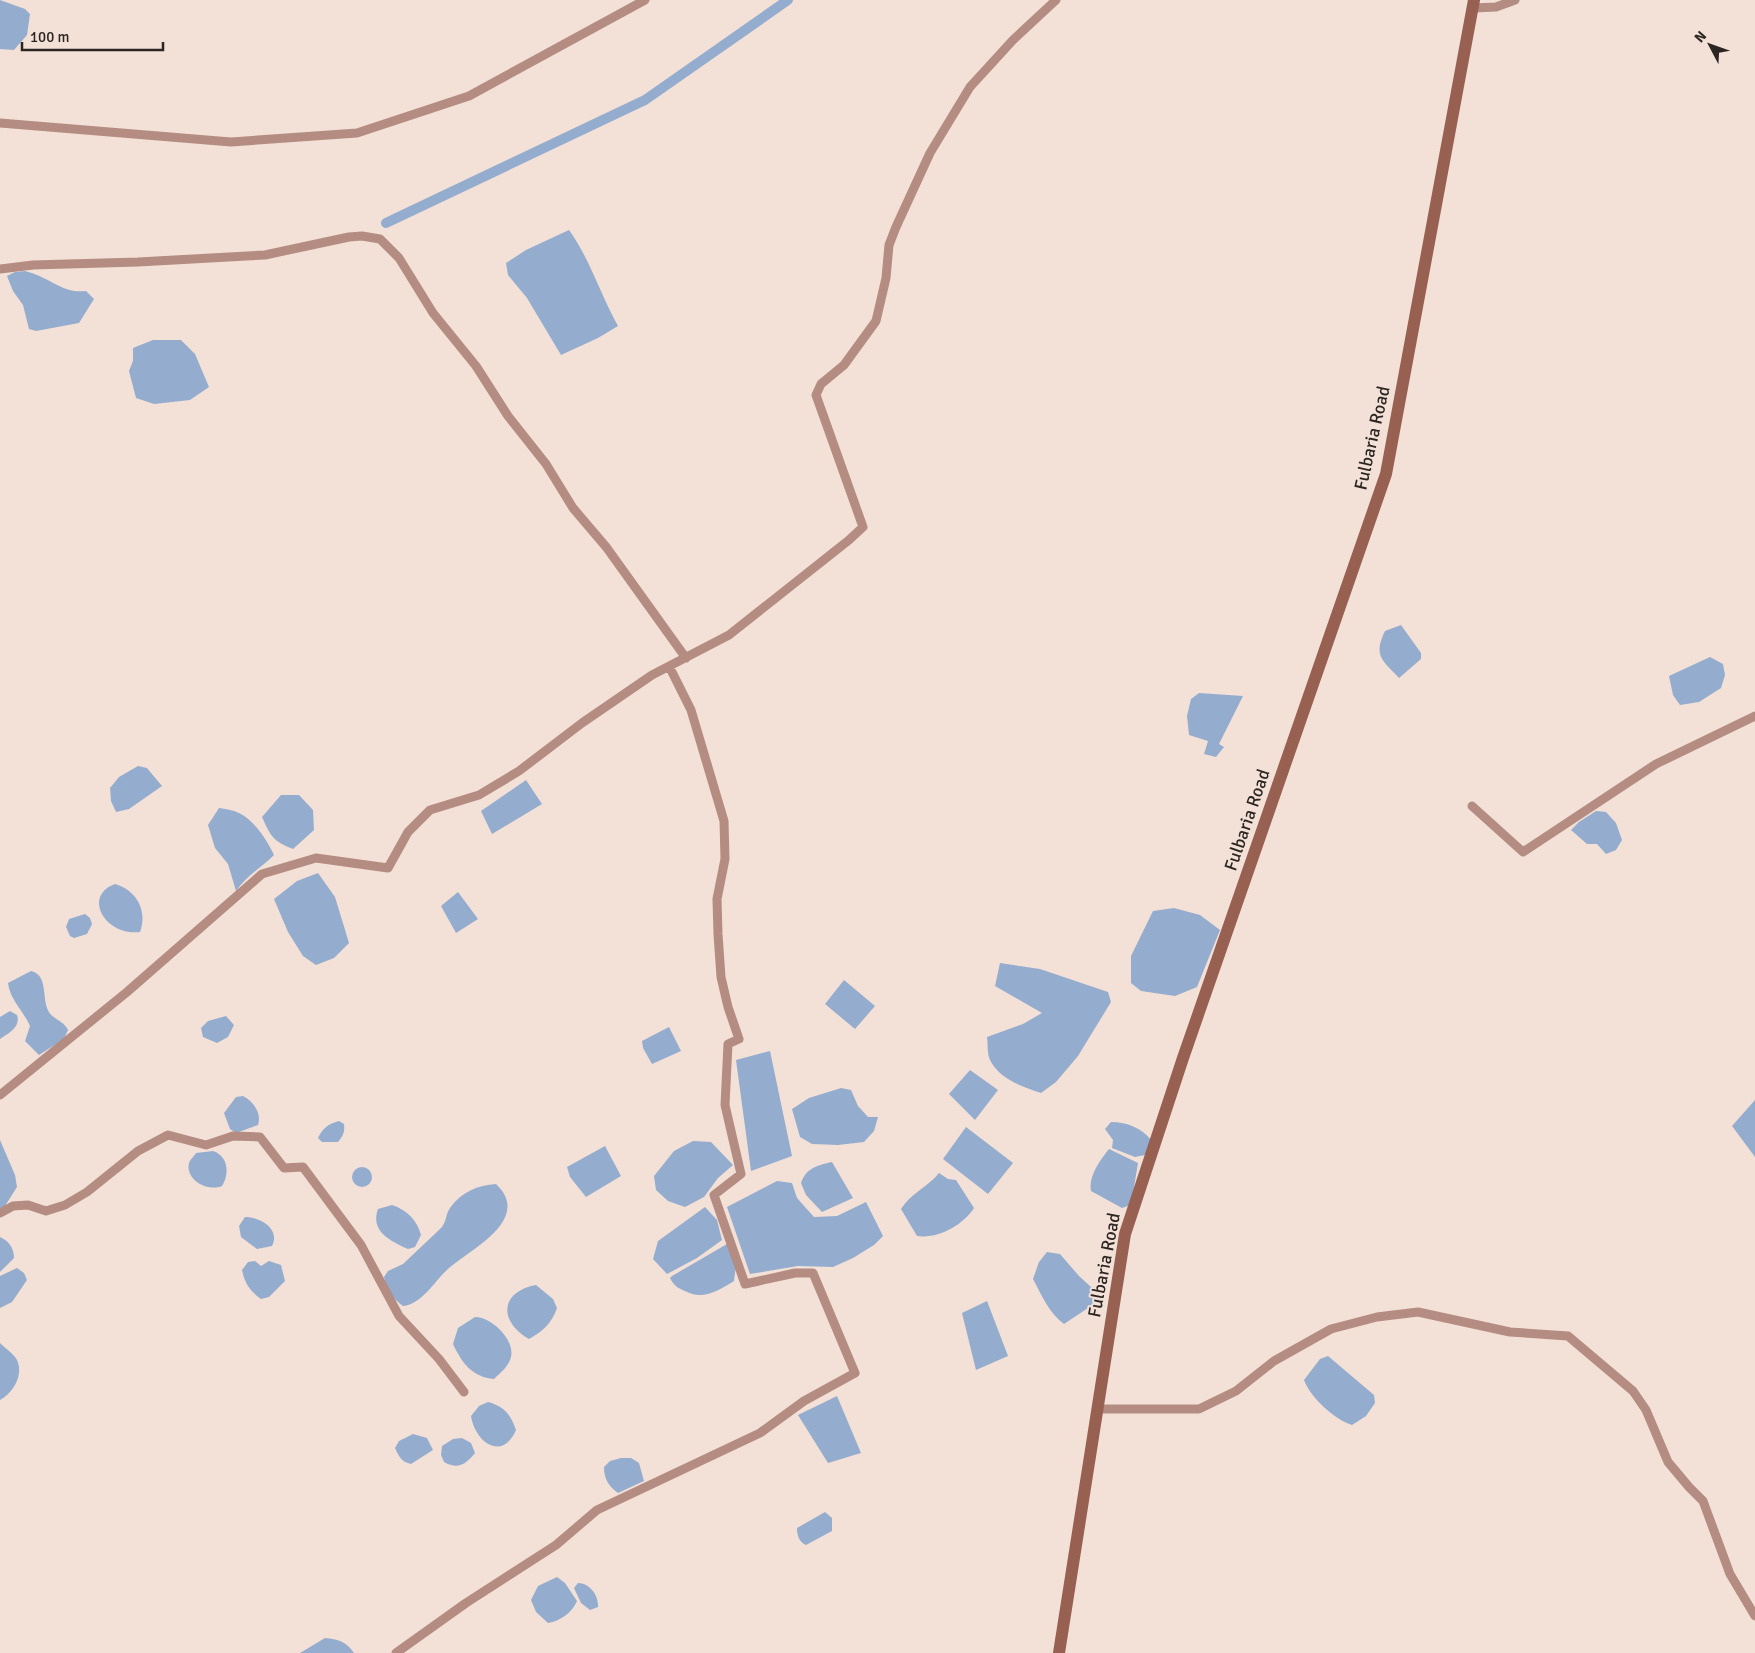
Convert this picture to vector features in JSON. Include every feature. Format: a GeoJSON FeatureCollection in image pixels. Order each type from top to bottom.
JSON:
{"type":"FeatureCollection","features":[{"type":"Feature","properties":{"kind":"main road","name":"Fulbaria Road"},"geometry":{"type":"LineString","coordinates":[[1059,1653],[1124,1234],[1183,1058],[1386,474],[1474,4]]}},
{"type":"Feature","properties":{"kind":"street"},"geometry":{"type":"LineString","coordinates":[[0,124],[231,142],[357,133],[469,96],[645,0]]}},
{"type":"Feature","properties":{"kind":"street"},"geometry":{"type":"LineString","coordinates":[[0,1095],[127,992],[262,874],[316,858],[388,868],[408,832],[430,810],[479,795],[519,771],[610,703],[652,675],[730,635],[849,540],[863,526],[816,395],[821,384],[844,365],[876,321],[886,278],[889,245],[899,219],[930,153],[970,87],[1013,40],[1056,0]]}},
{"type":"Feature","properties":{"kind":"street"},"geometry":{"type":"LineString","coordinates":[[1474,4],[1496,7],[1515,0]]}},
{"type":"Feature","properties":{"kind":"street"},"geometry":{"type":"LineString","coordinates":[[0,269],[33,265],[138,262],[264,255],[349,236],[380,239],[399,258],[433,313],[476,366],[508,416],[546,464],[573,508],[606,548],[686,658]]}},
{"type":"Feature","properties":{"kind":"street"},"geometry":{"type":"LineString","coordinates":[[396,1653],[466,1603],[556,1545],[597,1510],[760,1433],[804,1401],[855,1373],[813,1273],[795,1273],[745,1284],[714,1195],[741,1174],[725,1105],[728,1044],[739,1039],[728,1007],[721,977],[718,934],[717,899],[725,859],[724,821],[691,710],[670,666]]}},
{"type":"Feature","properties":{"kind":"street"},"geometry":{"type":"LineString","coordinates":[[1472,806],[1523,852],[1656,764],[1755,716]]}},
{"type":"Feature","properties":{"kind":"street"},"geometry":{"type":"LineString","coordinates":[[0,1213],[13,1206],[28,1205],[46,1211],[65,1205],[87,1192],[138,1151],[168,1135],[206,1146],[233,1136],[260,1137],[284,1168],[303,1167],[361,1245],[399,1316],[439,1360],[464,1392]]}},
{"type":"Feature","properties":{"kind":"street"},"geometry":{"type":"LineString","coordinates":[[1097,1409],[1199,1409],[1236,1391],[1274,1361],[1331,1329],[1377,1317],[1418,1312],[1510,1332],[1568,1336],[1633,1391],[1646,1410],[1668,1462],[1689,1488],[1703,1501],[1730,1574],[1755,1616]]}},
{"type":"Feature","properties":{"kind":"water"},"geometry":{"type":"Polygon","coordinates":[[[0,0],[25,9],[30,14],[27,35],[14,50],[0,49],[0,0]]]}},
{"type":"Feature","properties":{"kind":"water"},"geometry":{"type":"Polygon","coordinates":[[[569,230],[583,253],[618,326],[598,338],[561,355],[527,298],[508,275],[506,263],[526,250],[569,230]]]}},
{"type":"Feature","properties":{"kind":"water"},"geometry":{"type":"Polygon","coordinates":[[[25,271],[63,288],[86,291],[94,299],[79,323],[36,331],[29,329],[23,305],[13,291],[7,276],[15,272],[25,271]]]}},
{"type":"Feature","properties":{"kind":"water"},"geometry":{"type":"Polygon","coordinates":[[[153,340],[181,340],[195,354],[209,387],[190,400],[154,404],[136,398],[129,371],[133,361],[133,348],[153,340]]]}},
{"type":"Feature","properties":{"kind":"water"},"geometry":{"type":"Polygon","coordinates":[[[1401,625],[1421,653],[1421,659],[1399,678],[1381,657],[1380,646],[1385,631],[1401,625]]]}},
{"type":"Feature","properties":{"kind":"water"},"geometry":{"type":"Polygon","coordinates":[[[1710,657],[1723,664],[1725,675],[1721,688],[1699,702],[1680,705],[1673,695],[1669,676],[1710,657]]]}},
{"type":"Feature","properties":{"kind":"water"},"geometry":{"type":"Polygon","coordinates":[[[1199,693],[1243,696],[1219,744],[1224,747],[1216,757],[1204,754],[1208,741],[1189,735],[1187,716],[1191,699],[1199,693]]]}},
{"type":"Feature","properties":{"kind":"water"},"geometry":{"type":"Polygon","coordinates":[[[138,766],[147,768],[162,786],[129,809],[116,812],[111,801],[110,788],[119,777],[138,766]]]}},
{"type":"Feature","properties":{"kind":"water"},"geometry":{"type":"Polygon","coordinates":[[[526,780],[542,804],[492,834],[481,811],[526,780]]]}},
{"type":"Feature","properties":{"kind":"water"},"geometry":{"type":"Polygon","coordinates":[[[281,795],[299,795],[313,810],[314,830],[293,849],[273,838],[262,817],[281,795]]]}},
{"type":"Feature","properties":{"kind":"water"},"geometry":{"type":"Polygon","coordinates":[[[219,808],[237,812],[250,820],[264,837],[274,855],[249,876],[236,891],[228,864],[215,848],[208,825],[219,808]]]}},
{"type":"Feature","properties":{"kind":"water"},"geometry":{"type":"Polygon","coordinates":[[[1596,811],[1606,812],[1616,823],[1622,840],[1616,850],[1606,854],[1597,844],[1587,844],[1571,830],[1579,822],[1596,811]]]}},
{"type":"Feature","properties":{"kind":"water"},"geometry":{"type":"Polygon","coordinates":[[[318,873],[335,897],[349,943],[334,958],[316,965],[303,956],[288,932],[274,899],[297,881],[318,873]]]}},
{"type":"Feature","properties":{"kind":"water"},"geometry":{"type":"Polygon","coordinates":[[[115,884],[129,891],[138,902],[142,916],[140,932],[128,932],[117,928],[108,922],[102,914],[99,906],[100,897],[105,890],[115,884]]]}},
{"type":"Feature","properties":{"kind":"water"},"geometry":{"type":"Polygon","coordinates":[[[458,892],[478,919],[456,933],[441,906],[458,892]]]}},
{"type":"Feature","properties":{"kind":"water"},"geometry":{"type":"Polygon","coordinates":[[[1174,908],[1200,915],[1220,930],[1197,987],[1175,996],[1141,991],[1131,983],[1131,956],[1153,911],[1174,908]]]}},
{"type":"Feature","properties":{"kind":"water"},"geometry":{"type":"Polygon","coordinates":[[[85,914],[90,918],[92,924],[87,934],[74,938],[70,936],[66,927],[69,919],[85,914]]]}},
{"type":"Feature","properties":{"kind":"water"},"geometry":{"type":"Polygon","coordinates":[[[1000,963],[1040,969],[1108,992],[1111,1002],[1078,1056],[1056,1082],[1041,1093],[1019,1085],[1005,1077],[994,1067],[989,1057],[987,1037],[1023,1024],[1042,1013],[995,986],[1000,963]]]}},
{"type":"Feature","properties":{"kind":"water"},"geometry":{"type":"Polygon","coordinates":[[[31,971],[37,973],[40,977],[49,1012],[64,1024],[68,1030],[64,1039],[39,1055],[25,1041],[30,1026],[11,995],[8,983],[31,971]]]}},
{"type":"Feature","properties":{"kind":"water"},"geometry":{"type":"Polygon","coordinates":[[[844,980],[875,1006],[855,1029],[825,1004],[844,980]]]}},
{"type":"Feature","properties":{"kind":"water"},"geometry":{"type":"Polygon","coordinates":[[[10,1011],[17,1015],[16,1026],[0,1039],[0,1017],[10,1011]]]}},
{"type":"Feature","properties":{"kind":"water"},"geometry":{"type":"Polygon","coordinates":[[[226,1016],[234,1025],[228,1037],[217,1043],[203,1037],[201,1028],[208,1021],[226,1016]]]}},
{"type":"Feature","properties":{"kind":"water"},"geometry":{"type":"Polygon","coordinates":[[[669,1027],[681,1051],[652,1064],[643,1048],[642,1041],[669,1027]]]}},
{"type":"Feature","properties":{"kind":"water"},"geometry":{"type":"Polygon","coordinates":[[[770,1051],[792,1156],[751,1171],[736,1060],[770,1051]]]}},
{"type":"Feature","properties":{"kind":"water"},"geometry":{"type":"Polygon","coordinates":[[[970,1070],[998,1090],[975,1120],[949,1094],[970,1070]]]}},
{"type":"Feature","properties":{"kind":"water"},"geometry":{"type":"Polygon","coordinates":[[[841,1088],[851,1090],[858,1106],[868,1117],[878,1117],[874,1131],[864,1142],[838,1145],[812,1144],[800,1137],[792,1109],[809,1098],[841,1088]]]}},
{"type":"Feature","properties":{"kind":"water"},"geometry":{"type":"Polygon","coordinates":[[[243,1096],[256,1108],[259,1121],[258,1125],[236,1133],[230,1129],[224,1113],[236,1097],[243,1096]]]}},
{"type":"Feature","properties":{"kind":"water"},"geometry":{"type":"Polygon","coordinates":[[[1755,1100],[1755,1157],[1732,1126],[1755,1100]]]}},
{"type":"Feature","properties":{"kind":"water"},"geometry":{"type":"Polygon","coordinates":[[[339,1121],[344,1124],[344,1129],[338,1142],[322,1142],[318,1138],[326,1127],[339,1121]]]}},
{"type":"Feature","properties":{"kind":"water"},"geometry":{"type":"Polygon","coordinates":[[[1111,1122],[1123,1123],[1139,1129],[1148,1136],[1152,1141],[1150,1154],[1135,1157],[1112,1148],[1113,1140],[1105,1129],[1111,1122]]]}},
{"type":"Feature","properties":{"kind":"water"},"geometry":{"type":"Polygon","coordinates":[[[966,1127],[1013,1163],[988,1194],[943,1159],[966,1127]]]}},
{"type":"Feature","properties":{"kind":"water"},"geometry":{"type":"Polygon","coordinates":[[[0,1140],[15,1175],[17,1187],[5,1206],[0,1209],[0,1140]]]}},
{"type":"Feature","properties":{"kind":"water"},"geometry":{"type":"Polygon","coordinates":[[[693,1141],[711,1142],[733,1165],[718,1178],[704,1197],[685,1207],[668,1201],[656,1190],[654,1176],[674,1151],[693,1141]]]}},
{"type":"Feature","properties":{"kind":"water"},"geometry":{"type":"Polygon","coordinates":[[[605,1146],[621,1176],[586,1197],[570,1177],[567,1167],[605,1146]]]}},
{"type":"Feature","properties":{"kind":"water"},"geometry":{"type":"Polygon","coordinates":[[[1109,1149],[1138,1163],[1131,1205],[1122,1208],[1091,1191],[1093,1174],[1109,1149]]]}},
{"type":"Feature","properties":{"kind":"water"},"geometry":{"type":"Polygon","coordinates":[[[213,1151],[218,1153],[225,1161],[227,1171],[225,1181],[222,1186],[204,1186],[190,1175],[190,1162],[196,1153],[213,1151]]]}},
{"type":"Feature","properties":{"kind":"water"},"geometry":{"type":"Polygon","coordinates":[[[832,1162],[853,1198],[822,1212],[806,1195],[801,1183],[809,1171],[817,1166],[832,1162]]]}},
{"type":"Feature","properties":{"kind":"water"},"geometry":{"type":"Polygon","coordinates":[[[358,1167],[366,1167],[372,1173],[372,1181],[366,1187],[358,1187],[352,1181],[352,1173],[358,1167]]]}},
{"type":"Feature","properties":{"kind":"water"},"geometry":{"type":"Polygon","coordinates":[[[939,1173],[948,1179],[956,1180],[974,1208],[963,1220],[949,1230],[933,1235],[917,1236],[901,1209],[905,1203],[939,1173]]]}},
{"type":"Feature","properties":{"kind":"water"},"geometry":{"type":"Polygon","coordinates":[[[777,1181],[792,1183],[797,1198],[814,1217],[837,1216],[866,1202],[883,1236],[874,1245],[853,1258],[833,1267],[798,1266],[750,1274],[727,1207],[777,1181]]]}},
{"type":"Feature","properties":{"kind":"water"},"geometry":{"type":"Polygon","coordinates":[[[496,1184],[506,1197],[507,1209],[503,1221],[495,1232],[449,1268],[417,1301],[403,1306],[399,1303],[390,1293],[387,1286],[384,1277],[388,1271],[403,1264],[440,1229],[454,1202],[470,1190],[496,1184]]]}},
{"type":"Feature","properties":{"kind":"water"},"geometry":{"type":"Polygon","coordinates":[[[392,1205],[407,1213],[417,1225],[421,1235],[415,1247],[408,1249],[401,1246],[388,1239],[379,1229],[376,1217],[378,1209],[392,1205]]]}},
{"type":"Feature","properties":{"kind":"water"},"geometry":{"type":"Polygon","coordinates":[[[705,1207],[717,1220],[722,1240],[697,1258],[667,1274],[653,1259],[658,1241],[705,1207]]]}},
{"type":"Feature","properties":{"kind":"water"},"geometry":{"type":"Polygon","coordinates":[[[245,1217],[262,1221],[271,1229],[274,1234],[272,1246],[257,1249],[241,1237],[239,1226],[245,1217]]]}},
{"type":"Feature","properties":{"kind":"water"},"geometry":{"type":"Polygon","coordinates":[[[0,1237],[10,1245],[14,1258],[0,1272],[0,1237]]]}},
{"type":"Feature","properties":{"kind":"water"},"geometry":{"type":"Polygon","coordinates":[[[727,1244],[736,1265],[734,1281],[723,1288],[704,1295],[692,1294],[673,1283],[670,1278],[672,1276],[727,1244]]]}},
{"type":"Feature","properties":{"kind":"water"},"geometry":{"type":"Polygon","coordinates":[[[1047,1252],[1060,1254],[1079,1276],[1103,1298],[1064,1324],[1050,1309],[1033,1279],[1039,1262],[1047,1252]]]}},
{"type":"Feature","properties":{"kind":"water"},"geometry":{"type":"Polygon","coordinates":[[[255,1261],[261,1266],[269,1261],[281,1265],[285,1281],[269,1297],[261,1299],[246,1283],[242,1270],[248,1262],[255,1261]]]}},
{"type":"Feature","properties":{"kind":"water"},"geometry":{"type":"Polygon","coordinates":[[[17,1268],[24,1273],[27,1280],[12,1302],[0,1308],[0,1276],[17,1268]]]}},
{"type":"Feature","properties":{"kind":"water"},"geometry":{"type":"Polygon","coordinates":[[[536,1285],[553,1299],[557,1308],[546,1326],[529,1339],[512,1324],[507,1308],[515,1294],[536,1285]]]}},
{"type":"Feature","properties":{"kind":"water"},"geometry":{"type":"Polygon","coordinates":[[[987,1301],[1008,1356],[976,1370],[962,1313],[987,1301]]]}},
{"type":"Feature","properties":{"kind":"water"},"geometry":{"type":"Polygon","coordinates":[[[475,1317],[488,1321],[501,1330],[509,1343],[511,1350],[510,1360],[494,1379],[486,1378],[469,1368],[453,1344],[458,1328],[475,1317]]]}},
{"type":"Feature","properties":{"kind":"water"},"geometry":{"type":"Polygon","coordinates":[[[0,1343],[16,1358],[19,1372],[13,1388],[0,1400],[0,1343]]]}},
{"type":"Feature","properties":{"kind":"water"},"geometry":{"type":"Polygon","coordinates":[[[1328,1356],[1374,1395],[1375,1403],[1366,1416],[1352,1425],[1338,1418],[1324,1407],[1312,1394],[1304,1380],[1320,1359],[1328,1356]]]}},
{"type":"Feature","properties":{"kind":"water"},"geometry":{"type":"Polygon","coordinates":[[[837,1396],[861,1453],[828,1463],[798,1415],[837,1396]]]}},
{"type":"Feature","properties":{"kind":"water"},"geometry":{"type":"Polygon","coordinates":[[[488,1402],[506,1412],[516,1430],[510,1440],[504,1445],[490,1445],[478,1434],[474,1425],[471,1416],[479,1406],[488,1402]]]}},
{"type":"Feature","properties":{"kind":"water"},"geometry":{"type":"Polygon","coordinates":[[[413,1434],[427,1438],[433,1450],[411,1464],[401,1459],[395,1448],[399,1441],[413,1434]]]}},
{"type":"Feature","properties":{"kind":"water"},"geometry":{"type":"Polygon","coordinates":[[[462,1438],[471,1443],[475,1453],[458,1466],[444,1462],[441,1455],[442,1446],[453,1439],[462,1438]]]}},
{"type":"Feature","properties":{"kind":"water"},"geometry":{"type":"Polygon","coordinates":[[[631,1458],[639,1463],[644,1481],[618,1493],[607,1482],[604,1467],[610,1461],[631,1458]]]}},
{"type":"Feature","properties":{"kind":"water"},"geometry":{"type":"Polygon","coordinates":[[[825,1512],[832,1518],[832,1531],[806,1545],[804,1544],[799,1538],[797,1528],[825,1512]]]}},
{"type":"Feature","properties":{"kind":"water"},"geometry":{"type":"Polygon","coordinates":[[[557,1577],[565,1583],[577,1601],[565,1616],[548,1623],[536,1612],[531,1600],[538,1586],[557,1577]]]}},
{"type":"Feature","properties":{"kind":"water"},"geometry":{"type":"Polygon","coordinates":[[[578,1583],[586,1585],[593,1591],[598,1607],[590,1610],[581,1603],[574,1588],[578,1583]]]}},
{"type":"Feature","properties":{"kind":"water"},"geometry":{"type":"Polygon","coordinates":[[[325,1638],[342,1642],[354,1653],[300,1653],[325,1638]]]}},
{"type":"Feature","properties":{"kind":"waterway"},"geometry":{"type":"LineString","coordinates":[[386,223],[645,100],[788,0]]}}]}
